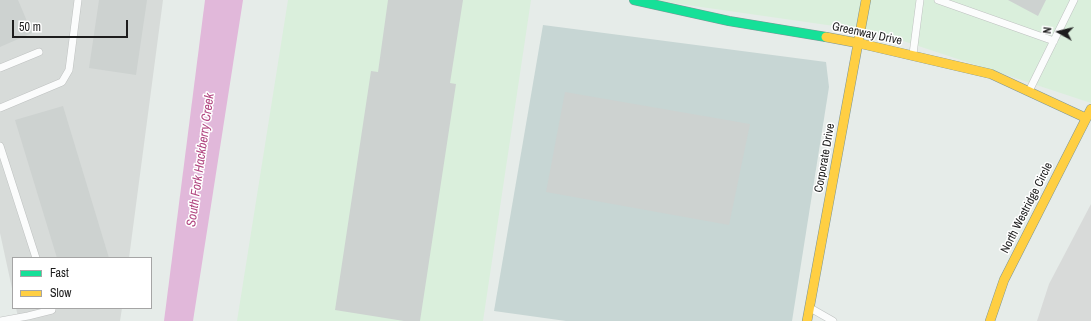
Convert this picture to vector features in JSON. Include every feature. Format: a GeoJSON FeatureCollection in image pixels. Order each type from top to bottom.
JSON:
{"type":"FeatureCollection","features":[{"type":"Feature","properties":{"kind":"street","name":"Greenway Drive"},"geometry":{"type":"LineString","coordinates":[[634,0],[729,21],[858,43],[991,74],[1086,118]]}},
{"type":"Feature","properties":{"kind":"street","name":"Corporate Drive"},"geometry":{"type":"LineString","coordinates":[[807,321],[866,0]]}},
{"type":"Feature","properties":{"kind":"street","name":"North Westridge Circle"},"geometry":{"type":"LineString","coordinates":[[990,321],[1004,280],[1091,109]]}},
{"type":"Feature","properties":{"kind":"lane"},"geometry":{"type":"LineString","coordinates":[[0,108],[62,82],[69,70],[78,0]]}},
{"type":"Feature","properties":{"kind":"lane"},"geometry":{"type":"LineString","coordinates":[[913,56],[920,0]]}},
{"type":"Feature","properties":{"kind":"lane"},"geometry":{"type":"LineString","coordinates":[[938,0],[1054,41]]}},
{"type":"Feature","properties":{"kind":"lane"},"geometry":{"type":"LineString","coordinates":[[1029,91],[1074,0]]}},
{"type":"Feature","properties":{"kind":"lane"},"geometry":{"type":"LineString","coordinates":[[0,68],[39,52]]}},
{"type":"Feature","properties":{"kind":"lane"},"geometry":{"type":"LineString","coordinates":[[0,146],[36,257]]}},
{"type":"Feature","properties":{"kind":"lane"},"geometry":{"type":"LineString","coordinates":[[810,308],[833,321]]}},
{"type":"Feature","properties":{"kind":"lane"},"geometry":{"type":"LineString","coordinates":[[0,321],[28,316],[52,309]]}},
{"type":"Feature","properties":{"kind":"shaded area"},"geometry":{"type":"Polygon","coordinates":[[[0,0],[163,0],[129,257],[12,257],[12,288],[0,233],[0,0]]]}},
{"type":"Feature","properties":{"kind":"shaded area"},"geometry":{"type":"Polygon","coordinates":[[[288,0],[531,0],[483,321],[237,321],[288,0]]]}},
{"type":"Feature","properties":{"kind":"shaded area"},"geometry":{"type":"Polygon","coordinates":[[[652,0],[1091,0],[1091,103],[876,32],[652,0]]]}},
{"type":"Feature","properties":{"kind":"shaded area"},"geometry":{"type":"Polygon","coordinates":[[[543,25],[826,62],[829,87],[792,321],[566,321],[494,311],[543,25]]]}},
{"type":"Feature","properties":{"kind":"shaded area"},"geometry":{"type":"Polygon","coordinates":[[[1091,204],[1091,321],[1037,321],[1049,284],[1091,204]]]}},
{"type":"Feature","properties":{"kind":"shaded area"},"geometry":{"type":"Polygon","coordinates":[[[16,309],[122,309],[120,321],[19,321],[16,309]]]}},
{"type":"Feature","properties":{"kind":"water","name":"South Fork Hackberry Creek"},"geometry":{"type":"Polygon","coordinates":[[[205,0],[243,0],[193,321],[164,321],[205,0]]]}},
{"type":"Feature","properties":{"kind":"building"},"geometry":{"type":"Polygon","coordinates":[[[0,0],[18,0],[32,33],[0,47],[0,0]]]}},
{"type":"Feature","properties":{"kind":"building"},"geometry":{"type":"Polygon","coordinates":[[[99,0],[147,0],[136,75],[89,68],[99,0]]]}},
{"type":"Feature","properties":{"kind":"building"},"geometry":{"type":"Polygon","coordinates":[[[388,0],[463,0],[450,83],[456,84],[420,321],[404,321],[335,310],[371,71],[378,72],[388,0]]]}},
{"type":"Feature","properties":{"kind":"building"},"geometry":{"type":"Polygon","coordinates":[[[1008,0],[1046,0],[1038,16],[1008,0]]]}},
{"type":"Feature","properties":{"kind":"building"},"geometry":{"type":"Polygon","coordinates":[[[565,92],[750,124],[729,225],[546,192],[565,92]]]}},
{"type":"Feature","properties":{"kind":"building"},"geometry":{"type":"Polygon","coordinates":[[[63,106],[109,257],[57,257],[15,120],[63,106]]]}},
{"type":"Feature","properties":{"kind":"traffic: fast"},"geometry":{"type":"LineString","coordinates":[[634,0],[729,21],[826,37]]}},
{"type":"Feature","properties":{"kind":"traffic: slow"},"geometry":{"type":"LineString","coordinates":[[807,321],[866,0]]}},
{"type":"Feature","properties":{"kind":"traffic: slow"},"geometry":{"type":"LineString","coordinates":[[826,37],[991,74],[1086,118]]}},
{"type":"Feature","properties":{"kind":"traffic: slow"},"geometry":{"type":"LineString","coordinates":[[990,321],[1004,280],[1091,109]]}}]}
